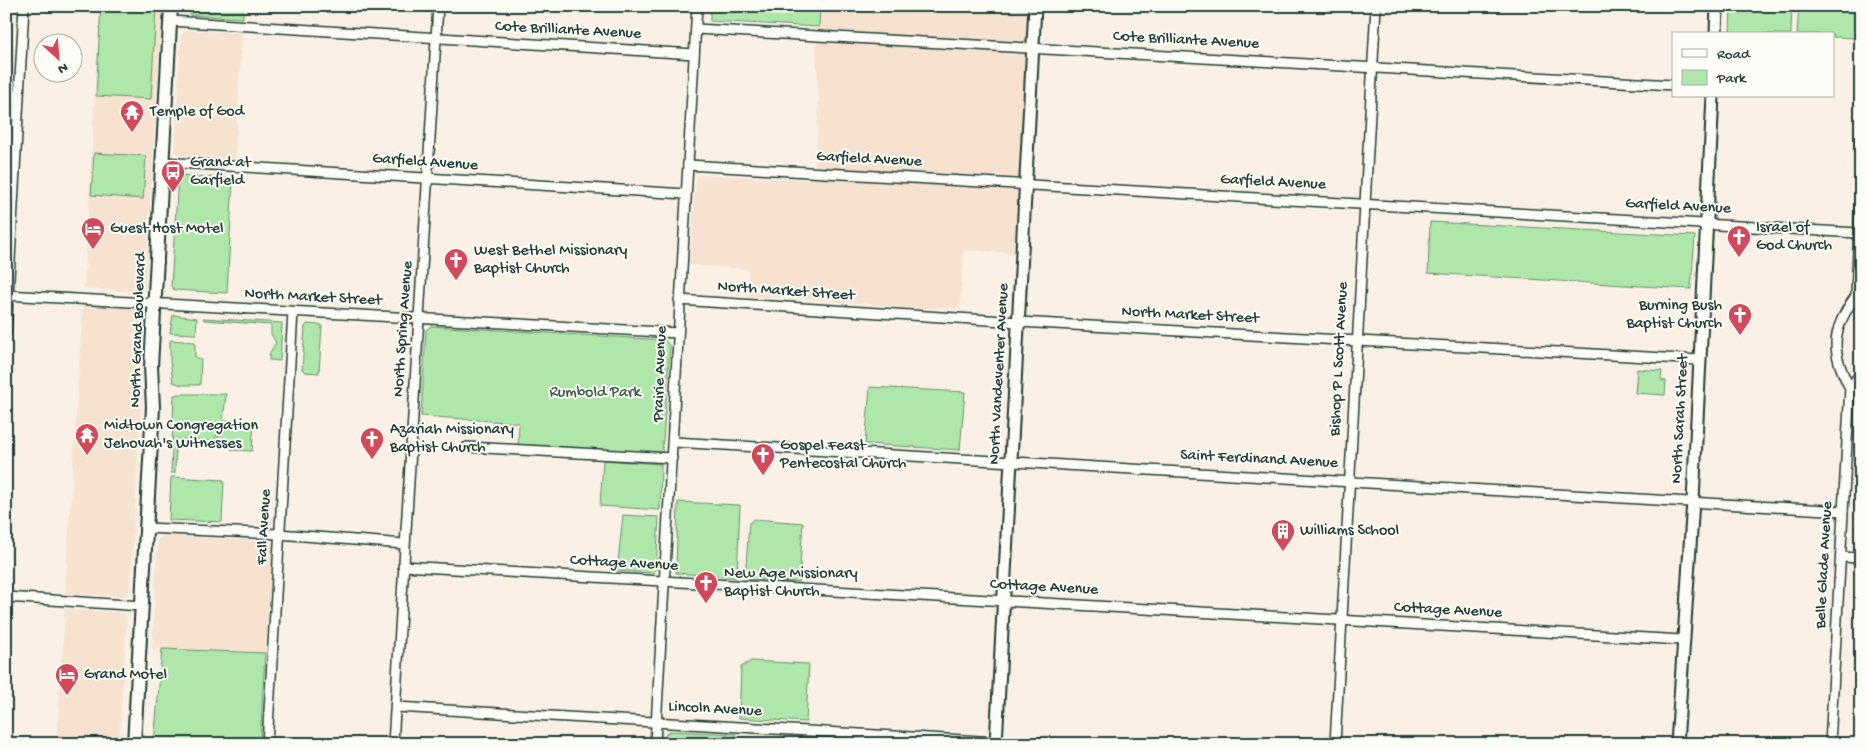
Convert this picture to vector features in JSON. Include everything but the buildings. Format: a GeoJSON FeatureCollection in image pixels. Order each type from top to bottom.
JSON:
{"type":"FeatureCollection","features":[{"type":"Feature","properties":{"kind":"main road","name":"North Grand Boulevard"},"geometry":{"type":"LineString","coordinates":[[134,744],[153,407],[151,366],[171,6]]}},
{"type":"Feature","properties":{"kind":"main road","name":"North Vandeventer Avenue"},"geometry":{"type":"LineString","coordinates":[[996,743],[1035,6]]}},
{"type":"Feature","properties":{"kind":"main road"},"geometry":{"type":"LineString","coordinates":[[1716,32],[1717,6]]}},
{"type":"Feature","properties":{"kind":"main road","name":"North Sarah Street"},"geometry":{"type":"LineString","coordinates":[[1677,744],[1700,360],[1712,98]]}},
{"type":"Feature","properties":{"kind":"street"},"geometry":{"type":"LineString","coordinates":[[6,333],[24,6]]}},
{"type":"Feature","properties":{"kind":"street","name":"North Spring Avenue"},"geometry":{"type":"LineString","coordinates":[[393,744],[438,6]]}},
{"type":"Feature","properties":{"kind":"street","name":"Prairie Avenue"},"geometry":{"type":"LineString","coordinates":[[655,744],[674,442],[679,300],[697,6]]}},
{"type":"Feature","properties":{"kind":"street","name":"Bishop P L Scott Avenue"},"geometry":{"type":"LineString","coordinates":[[1335,744],[1376,6]]}},
{"type":"Feature","properties":{"kind":"street","name":"Cote Brilliante Avenue"},"geometry":{"type":"LineString","coordinates":[[170,21],[694,54]]}},
{"type":"Feature","properties":{"kind":"street","name":"Cote Brilliante Avenue"},"geometry":{"type":"LineString","coordinates":[[696,29],[1373,66],[1672,85]]}},
{"type":"Feature","properties":{"kind":"street","name":"Garfield Avenue"},"geometry":{"type":"LineString","coordinates":[[162,162],[686,194]]}},
{"type":"Feature","properties":{"kind":"street","name":"Garfield Avenue"},"geometry":{"type":"LineString","coordinates":[[688,165],[1857,233]]}},
{"type":"Feature","properties":{"kind":"street"},"geometry":{"type":"LineString","coordinates":[[1861,177],[1857,233],[1859,266],[1856,296],[1861,305]]}},
{"type":"Feature","properties":{"kind":"street","name":"North Market Street"},"geometry":{"type":"LineString","coordinates":[[7,296],[678,333]]}},
{"type":"Feature","properties":{"kind":"street","name":"Belle Glade Avenue"},"geometry":{"type":"LineString","coordinates":[[1830,744],[1850,388],[1840,370],[1835,341],[1837,327],[1856,296]]}},
{"type":"Feature","properties":{"kind":"street","name":"North Market Street"},"geometry":{"type":"LineString","coordinates":[[679,300],[1019,322],[1700,360]]}},
{"type":"Feature","properties":{"kind":"street","name":"Fall Avenue"},"geometry":{"type":"LineString","coordinates":[[268,744],[293,312]]}},
{"type":"Feature","properties":{"kind":"street"},"geometry":{"type":"LineString","coordinates":[[1850,388],[1861,373]]}},
{"type":"Feature","properties":{"kind":"street","name":"Saint Ferdinand Avenue"},"geometry":{"type":"LineString","coordinates":[[674,442],[1349,480],[1843,511]]}},
{"type":"Feature","properties":{"kind":"street"},"geometry":{"type":"LineString","coordinates":[[467,447],[672,458]]}},
{"type":"Feature","properties":{"kind":"street"},"geometry":{"type":"LineString","coordinates":[[146,528],[279,534],[404,544]]}},
{"type":"Feature","properties":{"kind":"street"},"geometry":{"type":"LineString","coordinates":[[1841,557],[1861,558]]}},
{"type":"Feature","properties":{"kind":"street","name":"Cottage Avenue"},"geometry":{"type":"LineString","coordinates":[[403,566],[1682,640]]}},
{"type":"Feature","properties":{"kind":"street"},"geometry":{"type":"LineString","coordinates":[[6,598],[142,606]]}},
{"type":"Feature","properties":{"kind":"street","name":"Lincoln Avenue"},"geometry":{"type":"LineString","coordinates":[[396,706],[1032,744]]}},
{"type":"Feature","properties":{"kind":"shaded area"},"geometry":{"type":"Polygon","coordinates":[[[100,6],[162,6],[145,288],[142,292],[84,288],[100,6]]]}},
{"type":"Feature","properties":{"kind":"shaded area"},"geometry":{"type":"Polygon","coordinates":[[[819,6],[1028,6],[1014,253],[964,250],[960,308],[916,308],[788,297],[747,297],[748,269],[690,265],[696,179],[698,175],[814,180],[819,105],[816,49],[819,6]]]}},
{"type":"Feature","properties":{"kind":"shaded area"},"geometry":{"type":"Polygon","coordinates":[[[186,30],[242,33],[235,159],[180,155],[175,150],[181,35],[186,30]]]}},
{"type":"Feature","properties":{"kind":"shaded area"},"geometry":{"type":"Polygon","coordinates":[[[83,305],[139,309],[143,315],[139,370],[142,392],[130,591],[123,596],[65,594],[83,305]]]}},
{"type":"Feature","properties":{"kind":"shaded area"},"geometry":{"type":"Polygon","coordinates":[[[164,535],[274,542],[265,653],[152,649],[158,539],[164,535]]]}},
{"type":"Feature","properties":{"kind":"shaded area"},"geometry":{"type":"Polygon","coordinates":[[[65,609],[127,613],[119,744],[57,744],[65,609]]]}},
{"type":"Feature","properties":{"kind":"green space"},"geometry":{"type":"Polygon","coordinates":[[[101,6],[156,6],[151,99],[96,96],[101,6]]]}},
{"type":"Feature","properties":{"kind":"green space"},"geometry":{"type":"Polygon","coordinates":[[[190,6],[243,6],[243,18],[190,15],[190,6]]]}},
{"type":"Feature","properties":{"kind":"green space"},"geometry":{"type":"Polygon","coordinates":[[[710,6],[820,6],[819,27],[710,21],[710,6]]]}},
{"type":"Feature","properties":{"kind":"green space"},"geometry":{"type":"Polygon","coordinates":[[[1731,6],[1792,6],[1791,32],[1730,32],[1731,6]]]}},
{"type":"Feature","properties":{"kind":"green space"},"geometry":{"type":"Polygon","coordinates":[[[1799,6],[1859,6],[1857,38],[1834,37],[1834,32],[1797,32],[1799,6]]]}},
{"type":"Feature","properties":{"kind":"green space"},"geometry":{"type":"Polygon","coordinates":[[[94,153],[146,156],[143,199],[91,195],[94,153]]]}},
{"type":"Feature","properties":{"kind":"green space"},"geometry":{"type":"Polygon","coordinates":[[[181,175],[233,179],[227,293],[174,290],[171,286],[178,177],[181,175]]]}},
{"type":"Feature","properties":{"kind":"green space"},"geometry":{"type":"Polygon","coordinates":[[[1430,222],[1695,236],[1691,289],[1428,273],[1430,222]]]}},
{"type":"Feature","properties":{"kind":"green space"},"geometry":{"type":"Polygon","coordinates":[[[173,315],[197,318],[196,334],[170,333],[173,315]]]}},
{"type":"Feature","properties":{"kind":"green space"},"geometry":{"type":"Polygon","coordinates":[[[203,318],[282,323],[280,361],[269,360],[270,352],[276,343],[271,334],[271,325],[204,320],[203,318]]]}},
{"type":"Feature","properties":{"kind":"green space"},"geometry":{"type":"Polygon","coordinates":[[[307,324],[322,325],[319,373],[305,372],[302,369],[305,327],[307,324]]]}},
{"type":"Feature","properties":{"kind":"green space","name":"Rumbold Park"},"geometry":{"type":"Polygon","coordinates":[[[431,326],[665,340],[670,347],[662,454],[518,446],[519,423],[421,416],[426,330],[431,326]]]}},
{"type":"Feature","properties":{"kind":"green space"},"geometry":{"type":"Polygon","coordinates":[[[170,340],[195,342],[195,357],[201,360],[200,385],[182,385],[173,382],[170,340]]]}},
{"type":"Feature","properties":{"kind":"green space"},"geometry":{"type":"Polygon","coordinates":[[[1637,369],[1662,371],[1661,380],[1666,381],[1665,395],[1635,393],[1637,369]]]}},
{"type":"Feature","properties":{"kind":"green space"},"geometry":{"type":"Polygon","coordinates":[[[870,387],[965,392],[960,450],[865,444],[870,387]]]}},
{"type":"Feature","properties":{"kind":"green space"},"geometry":{"type":"Polygon","coordinates":[[[226,394],[223,421],[214,441],[176,439],[175,473],[171,473],[174,395],[226,394]]]}},
{"type":"Feature","properties":{"kind":"green space"},"geometry":{"type":"Polygon","coordinates":[[[225,421],[254,421],[252,451],[232,450],[227,441],[216,441],[225,421]]]}},
{"type":"Feature","properties":{"kind":"green space"},"geometry":{"type":"Polygon","coordinates":[[[603,460],[661,464],[660,510],[600,506],[603,460]]]}},
{"type":"Feature","properties":{"kind":"green space"},"geometry":{"type":"Polygon","coordinates":[[[171,477],[224,480],[222,522],[169,520],[171,477]]]}},
{"type":"Feature","properties":{"kind":"green space"},"geometry":{"type":"Polygon","coordinates":[[[678,502],[740,505],[737,578],[676,573],[678,502]]]}},
{"type":"Feature","properties":{"kind":"green space"},"geometry":{"type":"Polygon","coordinates":[[[623,515],[659,517],[656,570],[654,573],[617,571],[623,515]]]}},
{"type":"Feature","properties":{"kind":"green space"},"geometry":{"type":"Polygon","coordinates":[[[754,519],[803,523],[799,582],[745,579],[749,523],[754,519]]]}},
{"type":"Feature","properties":{"kind":"green space"},"geometry":{"type":"Polygon","coordinates":[[[162,649],[265,653],[260,744],[154,744],[162,649]]]}},
{"type":"Feature","properties":{"kind":"green space"},"geometry":{"type":"Polygon","coordinates":[[[751,661],[809,664],[806,722],[739,718],[741,667],[751,661]]]}},
{"type":"Feature","properties":{"kind":"green space"},"geometry":{"type":"Polygon","coordinates":[[[670,731],[736,734],[735,744],[665,744],[666,734],[670,731]]]}},
{"type":"Feature","properties":{"kind":"place","name":"Temple of God"},"geometry":{"type":"Point","coordinates":[132,133]}},
{"type":"Feature","properties":{"kind":"place","name":"Grand at Garfield"},"geometry":{"type":"Point","coordinates":[173,193]}},
{"type":"Feature","properties":{"kind":"place","name":"Guest Host Motel"},"geometry":{"type":"Point","coordinates":[93,250]}},
{"type":"Feature","properties":{"kind":"place","name":"Israel of God Church"},"geometry":{"type":"Point","coordinates":[1739,258]}},
{"type":"Feature","properties":{"kind":"place","name":"West Bethel Missionary Baptist Church"},"geometry":{"type":"Point","coordinates":[456,281]}},
{"type":"Feature","properties":{"kind":"place","name":"Burning Bush Baptist Church"},"geometry":{"type":"Point","coordinates":[1740,336]}},
{"type":"Feature","properties":{"kind":"place","name":"Midtown Congregation Jehovah's Witnesses"},"geometry":{"type":"Point","coordinates":[87,456]}},
{"type":"Feature","properties":{"kind":"place","name":"Azariah Missionary Baptist Church"},"geometry":{"type":"Point","coordinates":[372,460]}},
{"type":"Feature","properties":{"kind":"place","name":"Gospel Feast Pentecostal Church"},"geometry":{"type":"Point","coordinates":[763,476]}},
{"type":"Feature","properties":{"kind":"place","name":"Williams School"},"geometry":{"type":"Point","coordinates":[1283,552]}},
{"type":"Feature","properties":{"kind":"place","name":"New Age Missionary Baptist Church"},"geometry":{"type":"Point","coordinates":[706,604]}},
{"type":"Feature","properties":{"kind":"place","name":"Grand Motel"},"geometry":{"type":"Point","coordinates":[67,696]}}]}
